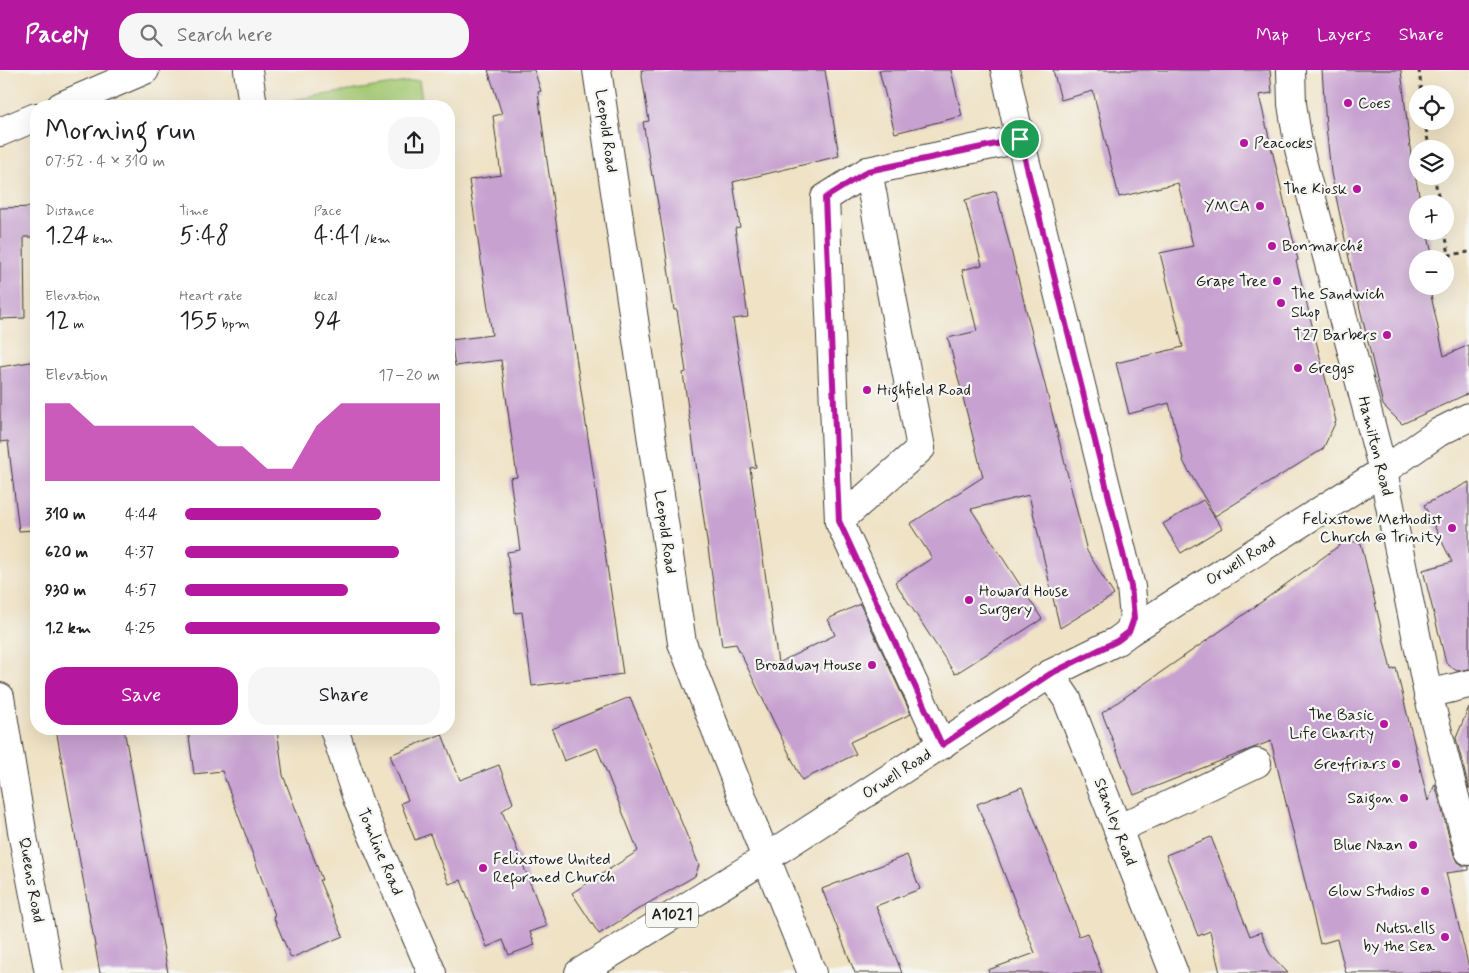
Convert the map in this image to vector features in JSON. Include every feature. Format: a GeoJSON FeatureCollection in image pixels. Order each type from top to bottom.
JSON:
{"type":"FeatureCollection","features":[{"type":"Feature","properties":{"kind":"main road"},"geometry":{"type":"LineString","coordinates":[[75,100],[146,70]]}},
{"type":"Feature","properties":{"kind":"main road"},"geometry":{"type":"LineString","coordinates":[[248,70],[252,100]]}},
{"type":"Feature","properties":{"kind":"main road","name":"Leopold Road"},"geometry":{"type":"LineString","coordinates":[[596,70],[682,643],[812,973]]}},
{"type":"Feature","properties":{"kind":"main road"},"geometry":{"type":"LineString","coordinates":[[1005,70],[1020,139],[1131,586],[1134,618],[1129,632]]}},
{"type":"Feature","properties":{"kind":"main road","name":"Hamilton Road"},"geometry":{"type":"LineString","coordinates":[[1291,70],[1292,104],[1299,149],[1383,471],[1428,694],[1469,851]]}},
{"type":"Feature","properties":{"kind":"main road"},"geometry":{"type":"LineString","coordinates":[[0,132],[30,120]]}},
{"type":"Feature","properties":{"kind":"main road"},"geometry":{"type":"LineString","coordinates":[[942,745],[839,521],[825,198],[868,171],[1020,139]]}},
{"type":"Feature","properties":{"kind":"main road"},"geometry":{"type":"LineString","coordinates":[[839,521],[921,448],[868,171]]}},
{"type":"Feature","properties":{"kind":"main road","name":"Orwell Road"},"geometry":{"type":"LineString","coordinates":[[579,973],[766,858],[1050,674],[1117,641],[1383,471],[1439,432],[1469,417]]}},
{"type":"Feature","properties":{"kind":"main road","name":"Stanley Road"},"geometry":{"type":"LineString","coordinates":[[1050,674],[1067,699],[1174,973]]}},
{"type":"Feature","properties":{"kind":"main road"},"geometry":{"type":"LineString","coordinates":[[1428,694],[1469,684]]}},
{"type":"Feature","properties":{"kind":"main road","name":"Queens Road"},"geometry":{"type":"LineString","coordinates":[[0,698],[23,837],[49,973]]}},
{"type":"Feature","properties":{"kind":"main road","name":"Tomline Road"},"geometry":{"type":"LineString","coordinates":[[336,735],[358,801],[432,973]]}},
{"type":"Feature","properties":{"kind":"main road"},"geometry":{"type":"LineString","coordinates":[[1118,830],[1257,763]]}},
{"type":"Feature","properties":{"kind":"path"},"geometry":{"type":"LineString","coordinates":[[1419,70],[1421,85]]}},
{"type":"Feature","properties":{"kind":"path"},"geometry":{"type":"LineString","coordinates":[[1446,240],[1449,255],[1469,252]]}},
{"type":"Feature","properties":{"kind":"green space"},"geometry":{"type":"Polygon","coordinates":[[[419,80],[422,100],[290,100],[419,80]]]}},
{"type":"Feature","properties":{"kind":"building"},"geometry":{"type":"Polygon","coordinates":[[[488,70],[534,70],[541,91],[538,92],[546,154],[623,674],[532,686],[522,612],[515,613],[507,552],[520,550],[510,478],[517,477],[501,360],[455,366],[455,340],[492,335],[469,180],[501,175],[493,116],[502,114],[488,70]]]}},
{"type":"Feature","properties":{"kind":"building"},"geometry":{"type":"Polygon","coordinates":[[[641,70],[825,70],[839,156],[733,182],[740,227],[735,228],[748,317],[733,319],[756,467],[750,468],[778,663],[835,635],[828,619],[860,604],[911,714],[850,742],[856,754],[802,780],[736,644],[722,646],[683,373],[686,372],[677,310],[674,310],[664,239],[643,122],[649,121],[641,70]]]}},
{"type":"Feature","properties":{"kind":"building"},"geometry":{"type":"Polygon","coordinates":[[[879,70],[951,70],[962,116],[895,133],[879,70]]]}},
{"type":"Feature","properties":{"kind":"building"},"geometry":{"type":"Polygon","coordinates":[[[1053,70],[1270,70],[1272,93],[1259,95],[1298,260],[1296,261],[1336,421],[1323,449],[1215,516],[1184,463],[1169,403],[1129,414],[1116,363],[1183,347],[1160,253],[1193,246],[1178,183],[1119,197],[1093,91],[1061,100],[1053,70]]]}},
{"type":"Feature","properties":{"kind":"building"},"geometry":{"type":"Polygon","coordinates":[[[1322,70],[1401,70],[1409,140],[1409,185],[1417,185],[1419,195],[1409,195],[1409,240],[1429,240],[1431,250],[1409,250],[1409,295],[1431,295],[1444,356],[1469,345],[1469,393],[1402,424],[1383,405],[1357,296],[1331,173],[1322,70]]]}},
{"type":"Feature","properties":{"kind":"building"},"geometry":{"type":"Polygon","coordinates":[[[996,191],[1087,551],[1114,595],[1060,628],[1029,495],[971,509],[1042,619],[955,674],[895,582],[932,558],[910,524],[983,477],[948,338],[977,331],[962,270],[982,265],[965,200],[996,191]]]}},
{"type":"Feature","properties":{"kind":"building"},"geometry":{"type":"Polygon","coordinates":[[[30,207],[30,237],[24,237],[25,318],[0,319],[0,208],[30,207]]]}},
{"type":"Feature","properties":{"kind":"building"},"geometry":{"type":"Polygon","coordinates":[[[30,362],[30,530],[19,531],[8,441],[0,442],[0,367],[30,362]]]}},
{"type":"Feature","properties":{"kind":"building"},"geometry":{"type":"Polygon","coordinates":[[[1469,482],[1469,669],[1457,671],[1446,663],[1423,570],[1452,562],[1424,505],[1469,482]]]}},
{"type":"Feature","properties":{"kind":"building"},"geometry":{"type":"Polygon","coordinates":[[[1203,500],[1222,528],[1181,553],[1163,524],[1203,500]]]}},
{"type":"Feature","properties":{"kind":"building"},"geometry":{"type":"Polygon","coordinates":[[[1347,540],[1361,543],[1391,670],[1396,668],[1428,801],[1435,784],[1454,855],[1458,862],[1464,866],[1469,866],[1469,870],[1446,873],[1469,973],[1346,973],[1337,939],[1320,944],[1271,741],[1134,795],[1102,713],[1242,616],[1347,540]]]}},
{"type":"Feature","properties":{"kind":"building"},"geometry":{"type":"Polygon","coordinates":[[[630,697],[699,865],[695,876],[599,934],[572,893],[638,851],[597,748],[564,761],[552,729],[630,697]]]}},
{"type":"Feature","properties":{"kind":"building"},"geometry":{"type":"Polygon","coordinates":[[[1469,707],[1469,789],[1456,738],[1469,707]]]}},
{"type":"Feature","properties":{"kind":"building"},"geometry":{"type":"Polygon","coordinates":[[[57,735],[125,735],[168,973],[100,973],[57,735]]]}},
{"type":"Feature","properties":{"kind":"building"},"geometry":{"type":"Polygon","coordinates":[[[189,735],[278,735],[283,775],[322,880],[319,880],[343,936],[291,958],[273,916],[275,915],[222,771],[194,774],[189,735]]]}},
{"type":"Feature","properties":{"kind":"building","name":"Felixstowe United Reformed Church"},"geometry":{"type":"Polygon","coordinates":[[[442,735],[460,780],[499,765],[513,803],[502,811],[547,926],[530,932],[535,945],[509,955],[503,940],[487,947],[461,880],[449,884],[430,834],[415,840],[401,803],[408,800],[390,755],[442,735]]]}},
{"type":"Feature","properties":{"kind":"building"},"geometry":{"type":"Polygon","coordinates":[[[1022,787],[1079,936],[1087,933],[1102,973],[989,973],[988,970],[1035,953],[977,804],[1022,787]]]}},
{"type":"Feature","properties":{"kind":"building"},"geometry":{"type":"Polygon","coordinates":[[[1211,837],[1250,936],[1261,932],[1270,954],[1288,973],[1220,973],[1210,931],[1198,936],[1166,855],[1211,837]]]}},
{"type":"Feature","properties":{"kind":"building"},"geometry":{"type":"Polygon","coordinates":[[[907,855],[920,889],[876,906],[902,973],[855,973],[822,889],[907,855]]]}},
{"type":"Feature","properties":{"kind":"place","name":"Coes"},"geometry":{"type":"Point","coordinates":[1348,103]}},
{"type":"Feature","properties":{"kind":"place","name":"Peacocks"},"geometry":{"type":"Point","coordinates":[1244,143]}},
{"type":"Feature","properties":{"kind":"place","name":"The Kiosk"},"geometry":{"type":"Point","coordinates":[1357,189]}},
{"type":"Feature","properties":{"kind":"place","name":"YMCA"},"geometry":{"type":"Point","coordinates":[1260,206]}},
{"type":"Feature","properties":{"kind":"place","name":"Bonmarché"},"geometry":{"type":"Point","coordinates":[1272,246]}},
{"type":"Feature","properties":{"kind":"place","name":"Grape Tree"},"geometry":{"type":"Point","coordinates":[1277,281]}},
{"type":"Feature","properties":{"kind":"place","name":"The Sandwich Shop"},"geometry":{"type":"Point","coordinates":[1281,303]}},
{"type":"Feature","properties":{"kind":"place","name":"T27 Barbers"},"geometry":{"type":"Point","coordinates":[1387,335]}},
{"type":"Feature","properties":{"kind":"place","name":"Greggs"},"geometry":{"type":"Point","coordinates":[1298,368]}},
{"type":"Feature","properties":{"kind":"place","name":"Highfield Road"},"geometry":{"type":"Point","coordinates":[867,390]}},
{"type":"Feature","properties":{"kind":"place","name":"Felixstowe Methodist Church @ Trinity"},"geometry":{"type":"Point","coordinates":[1452,528]}},
{"type":"Feature","properties":{"kind":"place","name":"Howard House Surgery"},"geometry":{"type":"Point","coordinates":[969,600]}},
{"type":"Feature","properties":{"kind":"place","name":"Broadway House"},"geometry":{"type":"Point","coordinates":[872,665]}},
{"type":"Feature","properties":{"kind":"place","name":"The Basic Life Charity"},"geometry":{"type":"Point","coordinates":[1384,724]}},
{"type":"Feature","properties":{"kind":"place","name":"Greyfriars"},"geometry":{"type":"Point","coordinates":[1396,764]}},
{"type":"Feature","properties":{"kind":"place","name":"Saigon"},"geometry":{"type":"Point","coordinates":[1404,798]}},
{"type":"Feature","properties":{"kind":"place","name":"Blue Naan"},"geometry":{"type":"Point","coordinates":[1413,845]}},
{"type":"Feature","properties":{"kind":"place","name":"Felixstowe United Reformed Church"},"geometry":{"type":"Point","coordinates":[483,868]}},
{"type":"Feature","properties":{"kind":"place","name":"Glow Studios"},"geometry":{"type":"Point","coordinates":[1425,891]}},
{"type":"Feature","properties":{"kind":"place","name":"Nutshells by the Sea"},"geometry":{"type":"Point","coordinates":[1445,937]}},
{"type":"Feature","properties":{"kind":"route"},"geometry":{"type":"LineString","coordinates":[[1020,139],[1131,586],[1134,618],[1129,632],[1117,641],[1050,674],[942,745],[839,521],[825,198],[868,171],[1020,139]]}}]}
